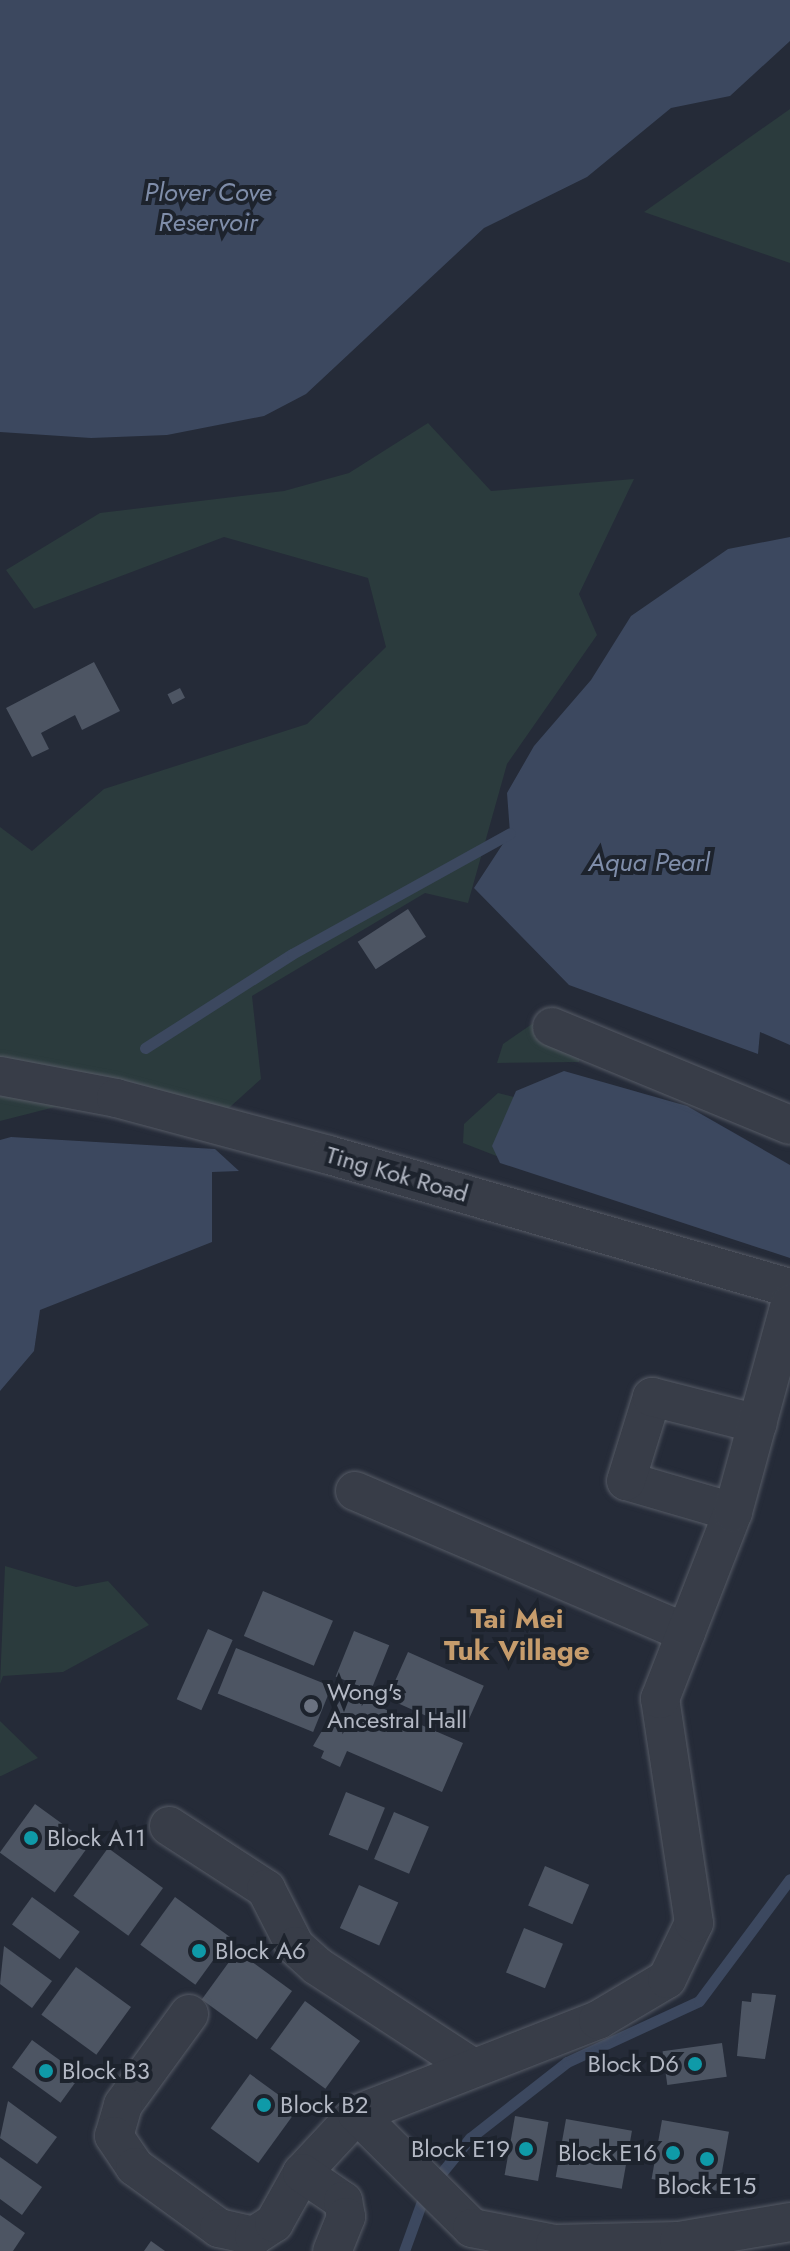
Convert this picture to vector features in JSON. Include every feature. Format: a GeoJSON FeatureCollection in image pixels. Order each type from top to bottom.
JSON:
{"type":"FeatureCollection","features":[{"type":"Feature","properties":{"kind":"street"},"geometry":{"type":"LineString","coordinates":[[552,1027],[790,1125]]}},
{"type":"Feature","properties":{"kind":"street","name":"Ting Kok Road"},"geometry":{"type":"LineString","coordinates":[[0,1076],[299,1146],[790,1288]]}},
{"type":"Feature","properties":{"kind":"street"},"geometry":{"type":"LineString","coordinates":[[189,2014],[117,2116],[114,2136],[126,2159],[241,2236],[266,2231],[302,2173],[357,2114],[598,2020],[657,1987],[688,1947],[692,1890],[659,1720],[686,1633],[733,1512],[790,1304]]}},
{"type":"Feature","properties":{"kind":"street"},"geometry":{"type":"LineString","coordinates":[[733,1512],[626,1481],[652,1397],[758,1424]]}},
{"type":"Feature","properties":{"kind":"street"},"geometry":{"type":"LineString","coordinates":[[355,1491],[686,1633]]}},
{"type":"Feature","properties":{"kind":"street"},"geometry":{"type":"LineString","coordinates":[[169,1826],[266,1889],[295,1946],[317,1966],[472,2067]]}},
{"type":"Feature","properties":{"kind":"street"},"geometry":{"type":"LineString","coordinates":[[357,2114],[472,2228],[555,2244],[679,2241],[790,2222]]}},
{"type":"Feature","properties":{"kind":"street"},"geometry":{"type":"LineString","coordinates":[[302,2173],[343,2201],[346,2217],[332,2251]]}},
{"type":"Feature","properties":{"kind":"shaded area"},"geometry":{"type":"Polygon","coordinates":[[[790,109],[790,263],[644,212],[790,109]]]}},
{"type":"Feature","properties":{"kind":"shaded area"},"geometry":{"type":"Polygon","coordinates":[[[428,423],[491,491],[634,479],[579,594],[597,635],[507,764],[468,903],[425,893],[252,996],[261,1079],[210,1125],[55,1107],[0,1121],[0,827],[32,851],[104,789],[307,724],[386,647],[368,578],[224,537],[34,609],[6,570],[100,513],[284,491],[349,473],[428,423]]]}},
{"type":"Feature","properties":{"kind":"shaded area"},"geometry":{"type":"Polygon","coordinates":[[[535,1022],[585,1030],[579,1062],[497,1063],[503,1044],[535,1022]]]}},
{"type":"Feature","properties":{"kind":"shaded area"},"geometry":{"type":"Polygon","coordinates":[[[498,1093],[533,1102],[525,1167],[463,1143],[464,1124],[498,1093]]]}},
{"type":"Feature","properties":{"kind":"shaded area"},"geometry":{"type":"Polygon","coordinates":[[[5,1566],[76,1587],[108,1581],[149,1625],[63,1672],[3,1676],[0,1684],[5,1566]]]}},
{"type":"Feature","properties":{"kind":"shaded area"},"geometry":{"type":"Polygon","coordinates":[[[0,1721],[38,1758],[1,1776],[0,1776],[0,1721]]]}},
{"type":"Feature","properties":{"kind":"water","name":"Plover Cove Reservoir"},"geometry":{"type":"Polygon","coordinates":[[[0,0],[790,0],[790,41],[730,96],[671,108],[587,177],[484,228],[306,394],[264,416],[167,435],[91,438],[0,432],[0,0]]]}},
{"type":"Feature","properties":{"kind":"water","name":"Aqua Pearl"},"geometry":{"type":"Polygon","coordinates":[[[790,537],[790,1045],[760,1032],[758,1054],[569,985],[474,888],[510,833],[507,793],[534,746],[591,680],[631,616],[728,549],[790,537]]]}},
{"type":"Feature","properties":{"kind":"water"},"geometry":{"type":"Polygon","coordinates":[[[564,1071],[687,1106],[790,1165],[790,1258],[500,1163],[492,1146],[516,1091],[564,1071]]]}},
{"type":"Feature","properties":{"kind":"water"},"geometry":{"type":"Polygon","coordinates":[[[11,1137],[215,1149],[239,1171],[212,1172],[212,1242],[40,1310],[34,1351],[0,1391],[0,1140],[11,1137]]]}},
{"type":"Feature","properties":{"kind":"building"},"geometry":{"type":"Polygon","coordinates":[[[94,662],[120,711],[82,730],[75,715],[41,733],[49,749],[32,757],[6,708],[94,662]]]}},
{"type":"Feature","properties":{"kind":"building"},"geometry":{"type":"Polygon","coordinates":[[[180,688],[185,698],[173,704],[168,694],[180,688]]]}},
{"type":"Feature","properties":{"kind":"building"},"geometry":{"type":"Polygon","coordinates":[[[408,909],[426,937],[376,969],[358,942],[408,909]]]}},
{"type":"Feature","properties":{"kind":"building"},"geometry":{"type":"Polygon","coordinates":[[[263,1591],[333,1621],[314,1666],[244,1636],[263,1591]]]}},
{"type":"Feature","properties":{"kind":"building"},"geometry":{"type":"Polygon","coordinates":[[[208,1629],[233,1640],[201,1710],[177,1699],[208,1629]]]}},
{"type":"Feature","properties":{"kind":"building"},"geometry":{"type":"Polygon","coordinates":[[[354,1631],[389,1645],[371,1691],[336,1676],[354,1631]]]}},
{"type":"Feature","properties":{"kind":"building"},"geometry":{"type":"Polygon","coordinates":[[[236,1648],[331,1687],[313,1732],[218,1693],[236,1648]]]}},
{"type":"Feature","properties":{"kind":"building"},"geometry":{"type":"Polygon","coordinates":[[[408,1652],[484,1686],[463,1732],[387,1699],[408,1652]]]}},
{"type":"Feature","properties":{"kind":"building"},"geometry":{"type":"Polygon","coordinates":[[[345,1692],[463,1743],[442,1792],[347,1751],[340,1767],[321,1758],[324,1751],[313,1746],[345,1692]]]}},
{"type":"Feature","properties":{"kind":"building"},"geometry":{"type":"Polygon","coordinates":[[[346,1792],[385,1808],[368,1850],[329,1835],[346,1792]]]}},
{"type":"Feature","properties":{"kind":"building"},"geometry":{"type":"Polygon","coordinates":[[[35,1804],[90,1844],[55,1893],[0,1853],[35,1804]]]}},
{"type":"Feature","properties":{"kind":"building"},"geometry":{"type":"Polygon","coordinates":[[[394,1812],[429,1827],[409,1874],[374,1859],[394,1812]]]}},
{"type":"Feature","properties":{"kind":"building"},"geometry":{"type":"Polygon","coordinates":[[[108,1848],[163,1888],[128,1936],[73,1896],[108,1848]]]}},
{"type":"Feature","properties":{"kind":"building"},"geometry":{"type":"Polygon","coordinates":[[[545,1866],[589,1885],[572,1924],[528,1906],[545,1866]]]}},
{"type":"Feature","properties":{"kind":"building"},"geometry":{"type":"Polygon","coordinates":[[[359,1885],[398,1902],[379,1945],[340,1928],[359,1885]]]}},
{"type":"Feature","properties":{"kind":"building"},"geometry":{"type":"Polygon","coordinates":[[[32,1897],[80,1932],[60,1959],[12,1925],[32,1897]]]}},
{"type":"Feature","properties":{"kind":"building"},"geometry":{"type":"Polygon","coordinates":[[[175,1897],[230,1937],[195,1985],[140,1945],[175,1897]]]}},
{"type":"Feature","properties":{"kind":"building"},"geometry":{"type":"Polygon","coordinates":[[[524,1928],[563,1944],[545,1988],[506,1973],[524,1928]]]}},
{"type":"Feature","properties":{"kind":"building"},"geometry":{"type":"Polygon","coordinates":[[[4,1946],[52,1981],[32,2008],[0,1984],[4,1946]]]}},
{"type":"Feature","properties":{"kind":"building"},"geometry":{"type":"Polygon","coordinates":[[[237,1951],[292,1991],[257,2040],[202,2000],[237,1951]]]}},
{"type":"Feature","properties":{"kind":"building"},"geometry":{"type":"Polygon","coordinates":[[[76,1967],[131,2007],[96,2055],[41,2015],[76,1967]]]}},
{"type":"Feature","properties":{"kind":"building"},"geometry":{"type":"Polygon","coordinates":[[[752,1993],[776,1995],[765,2059],[737,2056],[742,2001],[751,2002],[752,1993]]]}},
{"type":"Feature","properties":{"kind":"building"},"geometry":{"type":"Polygon","coordinates":[[[305,2001],[360,2041],[325,2089],[270,2049],[305,2001]]]}},
{"type":"Feature","properties":{"kind":"building","name":"Block B3"},"geometry":{"type":"Polygon","coordinates":[[[32,2040],[81,2075],[61,2103],[12,2068],[32,2040]]]}},
{"type":"Feature","properties":{"kind":"building","name":"Block D6"},"geometry":{"type":"Polygon","coordinates":[[[722,2043],[727,2077],[667,2085],[663,2051],[722,2043]]]}},
{"type":"Feature","properties":{"kind":"building"},"geometry":{"type":"Polygon","coordinates":[[[250,2074],[298,2109],[258,2163],[211,2128],[250,2074]]]}},
{"type":"Feature","properties":{"kind":"building"},"geometry":{"type":"Polygon","coordinates":[[[8,2101],[57,2137],[37,2164],[0,2138],[8,2101]]]}},
{"type":"Feature","properties":{"kind":"building","name":"Block E19"},"geometry":{"type":"Polygon","coordinates":[[[515,2116],[548,2122],[538,2181],[505,2175],[515,2116]]]}},
{"type":"Feature","properties":{"kind":"building"},"geometry":{"type":"Polygon","coordinates":[[[566,2119],[632,2131],[622,2189],[556,2177],[566,2119]]]}},
{"type":"Feature","properties":{"kind":"building"},"geometry":{"type":"Polygon","coordinates":[[[662,2120],[729,2132],[719,2191],[652,2179],[662,2120]]]}},
{"type":"Feature","properties":{"kind":"building"},"geometry":{"type":"Polygon","coordinates":[[[0,2157],[42,2187],[22,2215],[0,2199],[0,2157]]]}},
{"type":"Feature","properties":{"kind":"building"},"geometry":{"type":"Polygon","coordinates":[[[0,2215],[25,2233],[13,2251],[0,2251],[0,2215]]]}},
{"type":"Feature","properties":{"kind":"building"},"geometry":{"type":"Polygon","coordinates":[[[151,2241],[165,2251],[144,2251],[151,2241]]]}},
{"type":"Feature","properties":{"kind":"waterway"},"geometry":{"type":"LineString","coordinates":[[145,1048],[292,954],[510,833]]}},
{"type":"Feature","properties":{"kind":"waterway"},"geometry":{"type":"LineString","coordinates":[[404,2251],[425,2193],[470,2138],[567,2062],[699,2001],[790,1879]]}},
{"type":"Feature","properties":{"kind":"place","name":"Wong's Ancestral Hall"},"geometry":{"type":"Point","coordinates":[311,1706]}},
{"type":"Feature","properties":{"kind":"place","name":"Block A11"},"geometry":{"type":"Point","coordinates":[31,1838]}},
{"type":"Feature","properties":{"kind":"place","name":"Block A6"},"geometry":{"type":"Point","coordinates":[199,1951]}},
{"type":"Feature","properties":{"kind":"place","name":"Block D6"},"geometry":{"type":"Point","coordinates":[695,2064]}},
{"type":"Feature","properties":{"kind":"place","name":"Block B3"},"geometry":{"type":"Point","coordinates":[46,2071]}},
{"type":"Feature","properties":{"kind":"place","name":"Block B2"},"geometry":{"type":"Point","coordinates":[264,2105]}},
{"type":"Feature","properties":{"kind":"place","name":"Block E19"},"geometry":{"type":"Point","coordinates":[526,2149]}},
{"type":"Feature","properties":{"kind":"place","name":"Block E16"},"geometry":{"type":"Point","coordinates":[673,2153]}},
{"type":"Feature","properties":{"kind":"place","name":"Block E15"},"geometry":{"type":"Point","coordinates":[707,2159]}},
{"type":"Feature","properties":{"kind":"district","name":"Tai Mei Tuk Village"},"geometry":{"type":"Point","coordinates":[517,1635]}}]}
